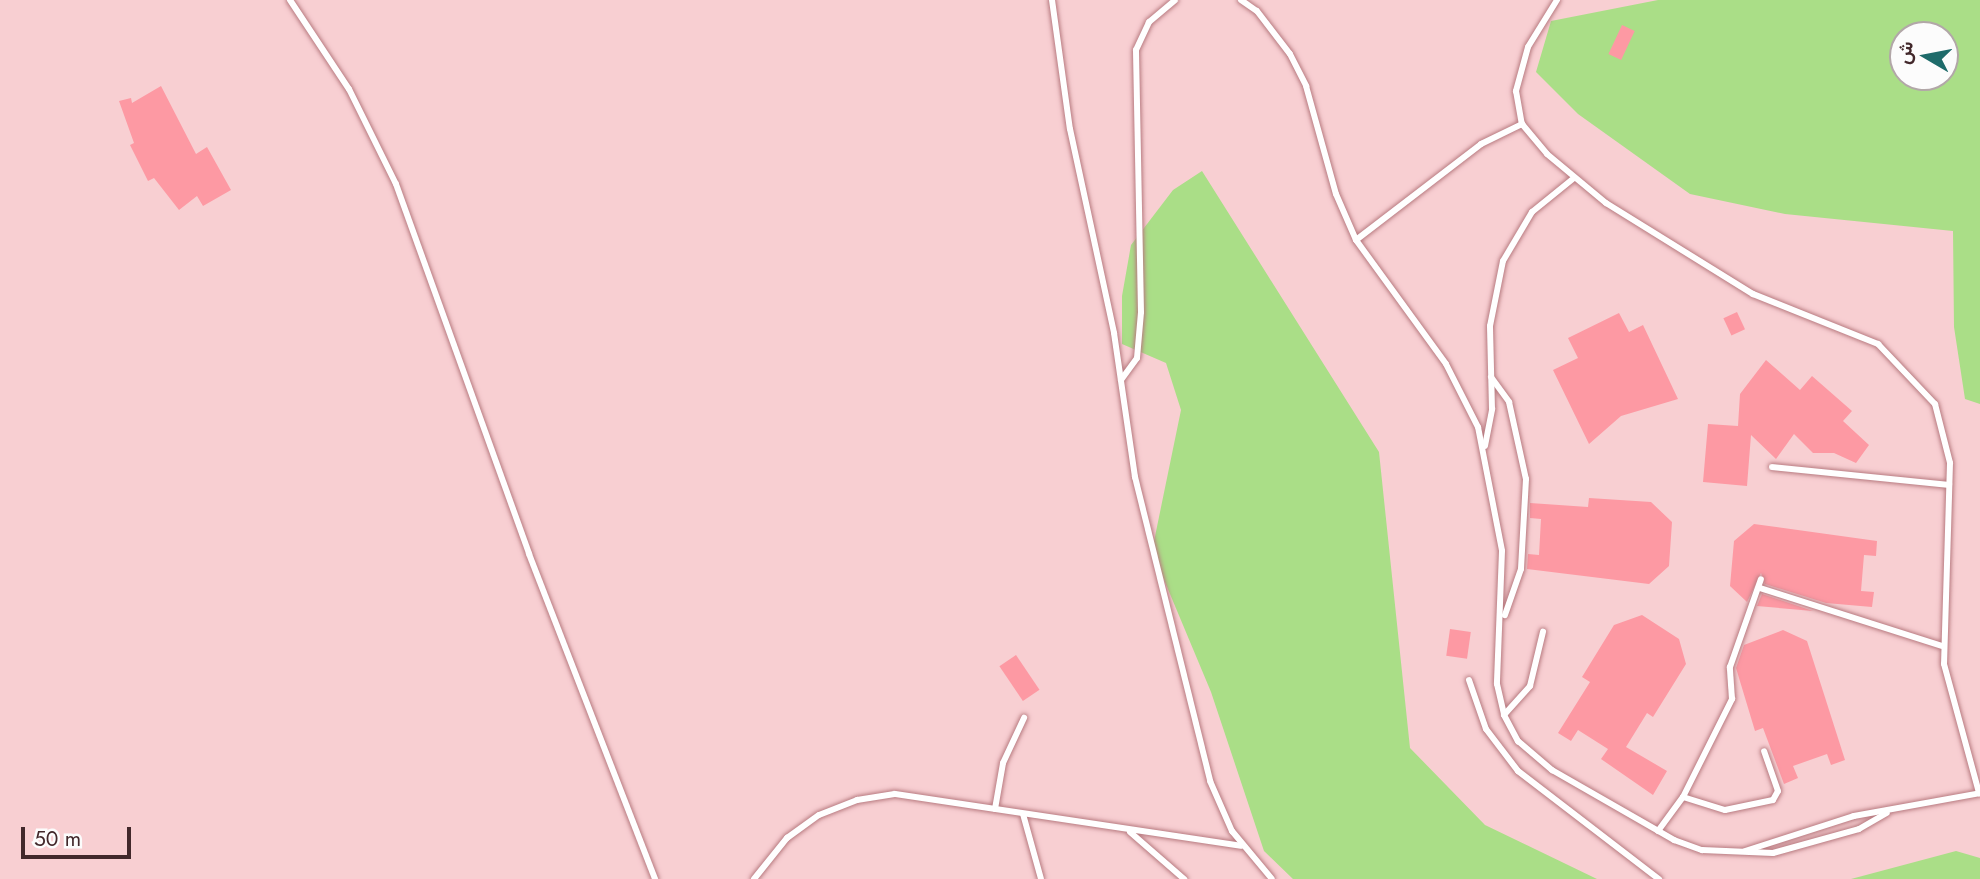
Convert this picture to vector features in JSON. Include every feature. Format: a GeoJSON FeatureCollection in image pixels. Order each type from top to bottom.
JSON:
{"type":"FeatureCollection","features":[{"type":"Feature","properties":{"kind":"lane"},"geometry":{"type":"LineString","coordinates":[[290,0],[349,89],[396,184],[529,554],[655,879]]}},
{"type":"Feature","properties":{"kind":"lane"},"geometry":{"type":"LineString","coordinates":[[1052,0],[1070,129],[1121,380],[1140,498],[1210,781],[1241,846],[1272,879]]}},
{"type":"Feature","properties":{"kind":"lane"},"geometry":{"type":"LineString","coordinates":[[1121,380],[1137,358],[1141,312],[1136,50],[1149,22],[1175,0]]}},
{"type":"Feature","properties":{"kind":"lane"},"geometry":{"type":"LineString","coordinates":[[1241,0],[1280,37],[1299,72],[1327,170],[1356,240],[1446,364],[1485,448],[1501,540],[1503,620],[1497,684],[1504,715],[1518,741],[1539,762],[1658,831],[1702,850],[1780,852],[1859,830],[1887,813]]}},
{"type":"Feature","properties":{"kind":"lane"},"geometry":{"type":"LineString","coordinates":[[1557,0],[1519,72],[1516,101],[1522,124],[1574,178],[1753,294],[1848,329],[1889,352],[1919,382],[1941,416],[1950,452],[1942,646],[1979,793],[1887,813],[1854,816],[1745,851]]}},
{"type":"Feature","properties":{"kind":"lane"},"geometry":{"type":"LineString","coordinates":[[1356,240],[1481,144],[1522,124]]}},
{"type":"Feature","properties":{"kind":"lane"},"geometry":{"type":"LineString","coordinates":[[1485,448],[1492,377],[1492,308],[1513,239],[1544,199],[1574,178]]}},
{"type":"Feature","properties":{"kind":"lane"},"geometry":{"type":"LineString","coordinates":[[1492,377],[1509,402],[1526,479],[1521,569],[1503,620]]}},
{"type":"Feature","properties":{"kind":"lane"},"geometry":{"type":"LineString","coordinates":[[1772,467],[1949,485]]}},
{"type":"Feature","properties":{"kind":"lane"},"geometry":{"type":"LineString","coordinates":[[1658,831],[1683,797],[1732,699],[1732,659],[1760,588],[1761,579]]}},
{"type":"Feature","properties":{"kind":"lane"},"geometry":{"type":"LineString","coordinates":[[1760,588],[1942,646]]}},
{"type":"Feature","properties":{"kind":"lane"},"geometry":{"type":"LineString","coordinates":[[1504,715],[1530,686],[1543,632]]}},
{"type":"Feature","properties":{"kind":"lane"},"geometry":{"type":"LineString","coordinates":[[1469,680],[1486,729],[1518,771],[1659,879]]}},
{"type":"Feature","properties":{"kind":"lane"},"geometry":{"type":"LineString","coordinates":[[996,809],[1003,764],[1024,718]]}},
{"type":"Feature","properties":{"kind":"lane"},"geometry":{"type":"LineString","coordinates":[[1683,797],[1725,810],[1773,800],[1778,792],[1764,751]]}},
{"type":"Feature","properties":{"kind":"lane"},"geometry":{"type":"LineString","coordinates":[[754,879],[802,826],[857,800],[915,794],[1130,832],[1241,846]]}},
{"type":"Feature","properties":{"kind":"lane"},"geometry":{"type":"LineString","coordinates":[[1023,814],[1041,879]]}},
{"type":"Feature","properties":{"kind":"lane"},"geometry":{"type":"LineString","coordinates":[[1130,832],[1184,879]]}},
{"type":"Feature","properties":{"kind":"green space"},"geometry":{"type":"Polygon","coordinates":[[[1658,0],[1980,0],[1980,404],[1965,399],[1954,327],[1953,231],[1785,214],[1690,194],[1578,114],[1536,72],[1551,21],[1658,0]]]}},
{"type":"Feature","properties":{"kind":"green space"},"geometry":{"type":"Polygon","coordinates":[[[1202,171],[1379,452],[1410,748],[1485,825],[1597,879],[1293,879],[1264,851],[1211,692],[1152,551],[1181,410],[1166,363],[1122,344],[1122,296],[1131,245],[1173,190],[1202,171]]]}},
{"type":"Feature","properties":{"kind":"green space"},"geometry":{"type":"Polygon","coordinates":[[[1956,851],[1980,858],[1980,879],[1851,879],[1956,851]]]}},
{"type":"Feature","properties":{"kind":"building"},"geometry":{"type":"Polygon","coordinates":[[[1622,25],[1635,31],[1621,60],[1608,54],[1622,25]]]}},
{"type":"Feature","properties":{"kind":"building"},"geometry":{"type":"Polygon","coordinates":[[[161,86],[196,154],[207,147],[231,190],[203,206],[197,196],[179,210],[154,178],[148,181],[130,145],[134,143],[119,101],[131,98],[132,103],[161,86]]]}},
{"type":"Feature","properties":{"kind":"building"},"geometry":{"type":"Polygon","coordinates":[[[1737,312],[1745,329],[1731,336],[1723,318],[1737,312]]]}},
{"type":"Feature","properties":{"kind":"building"},"geometry":{"type":"Polygon","coordinates":[[[1619,313],[1629,332],[1643,325],[1678,399],[1621,416],[1589,444],[1553,370],[1578,358],[1568,338],[1619,313]]]}},
{"type":"Feature","properties":{"kind":"building"},"geometry":{"type":"Polygon","coordinates":[[[1766,360],[1800,390],[1812,376],[1852,411],[1843,421],[1869,445],[1856,463],[1834,453],[1813,453],[1794,434],[1776,459],[1751,435],[1747,486],[1703,482],[1708,424],[1738,426],[1740,394],[1766,360]]]}},
{"type":"Feature","properties":{"kind":"building"},"geometry":{"type":"Polygon","coordinates":[[[1589,498],[1651,502],[1672,522],[1669,566],[1649,584],[1527,569],[1528,554],[1539,555],[1541,519],[1530,518],[1530,503],[1588,507],[1589,498]]]}},
{"type":"Feature","properties":{"kind":"building"},"geometry":{"type":"Polygon","coordinates":[[[1754,524],[1877,541],[1876,556],[1864,555],[1861,591],[1874,592],[1872,607],[1826,603],[1765,584],[1761,573],[1747,602],[1730,586],[1734,541],[1754,524]]]}},
{"type":"Feature","properties":{"kind":"building"},"geometry":{"type":"Polygon","coordinates":[[[1762,594],[1813,611],[1757,606],[1762,594]]]}},
{"type":"Feature","properties":{"kind":"building"},"geometry":{"type":"Polygon","coordinates":[[[1642,615],[1679,639],[1686,664],[1653,717],[1647,713],[1626,747],[1667,771],[1653,795],[1601,759],[1608,749],[1578,730],[1571,741],[1558,733],[1590,682],[1582,677],[1614,625],[1642,615]]]}},
{"type":"Feature","properties":{"kind":"building"},"geometry":{"type":"Polygon","coordinates":[[[1450,629],[1471,632],[1467,659],[1446,656],[1450,629]]]}},
{"type":"Feature","properties":{"kind":"building"},"geometry":{"type":"Polygon","coordinates":[[[1783,630],[1807,641],[1845,760],[1831,765],[1827,754],[1793,766],[1798,778],[1784,784],[1763,728],[1755,731],[1736,668],[1744,645],[1783,630]]]}},
{"type":"Feature","properties":{"kind":"building"},"geometry":{"type":"Polygon","coordinates":[[[1016,655],[1039,690],[1023,701],[999,666],[1016,655]]]}}]}
